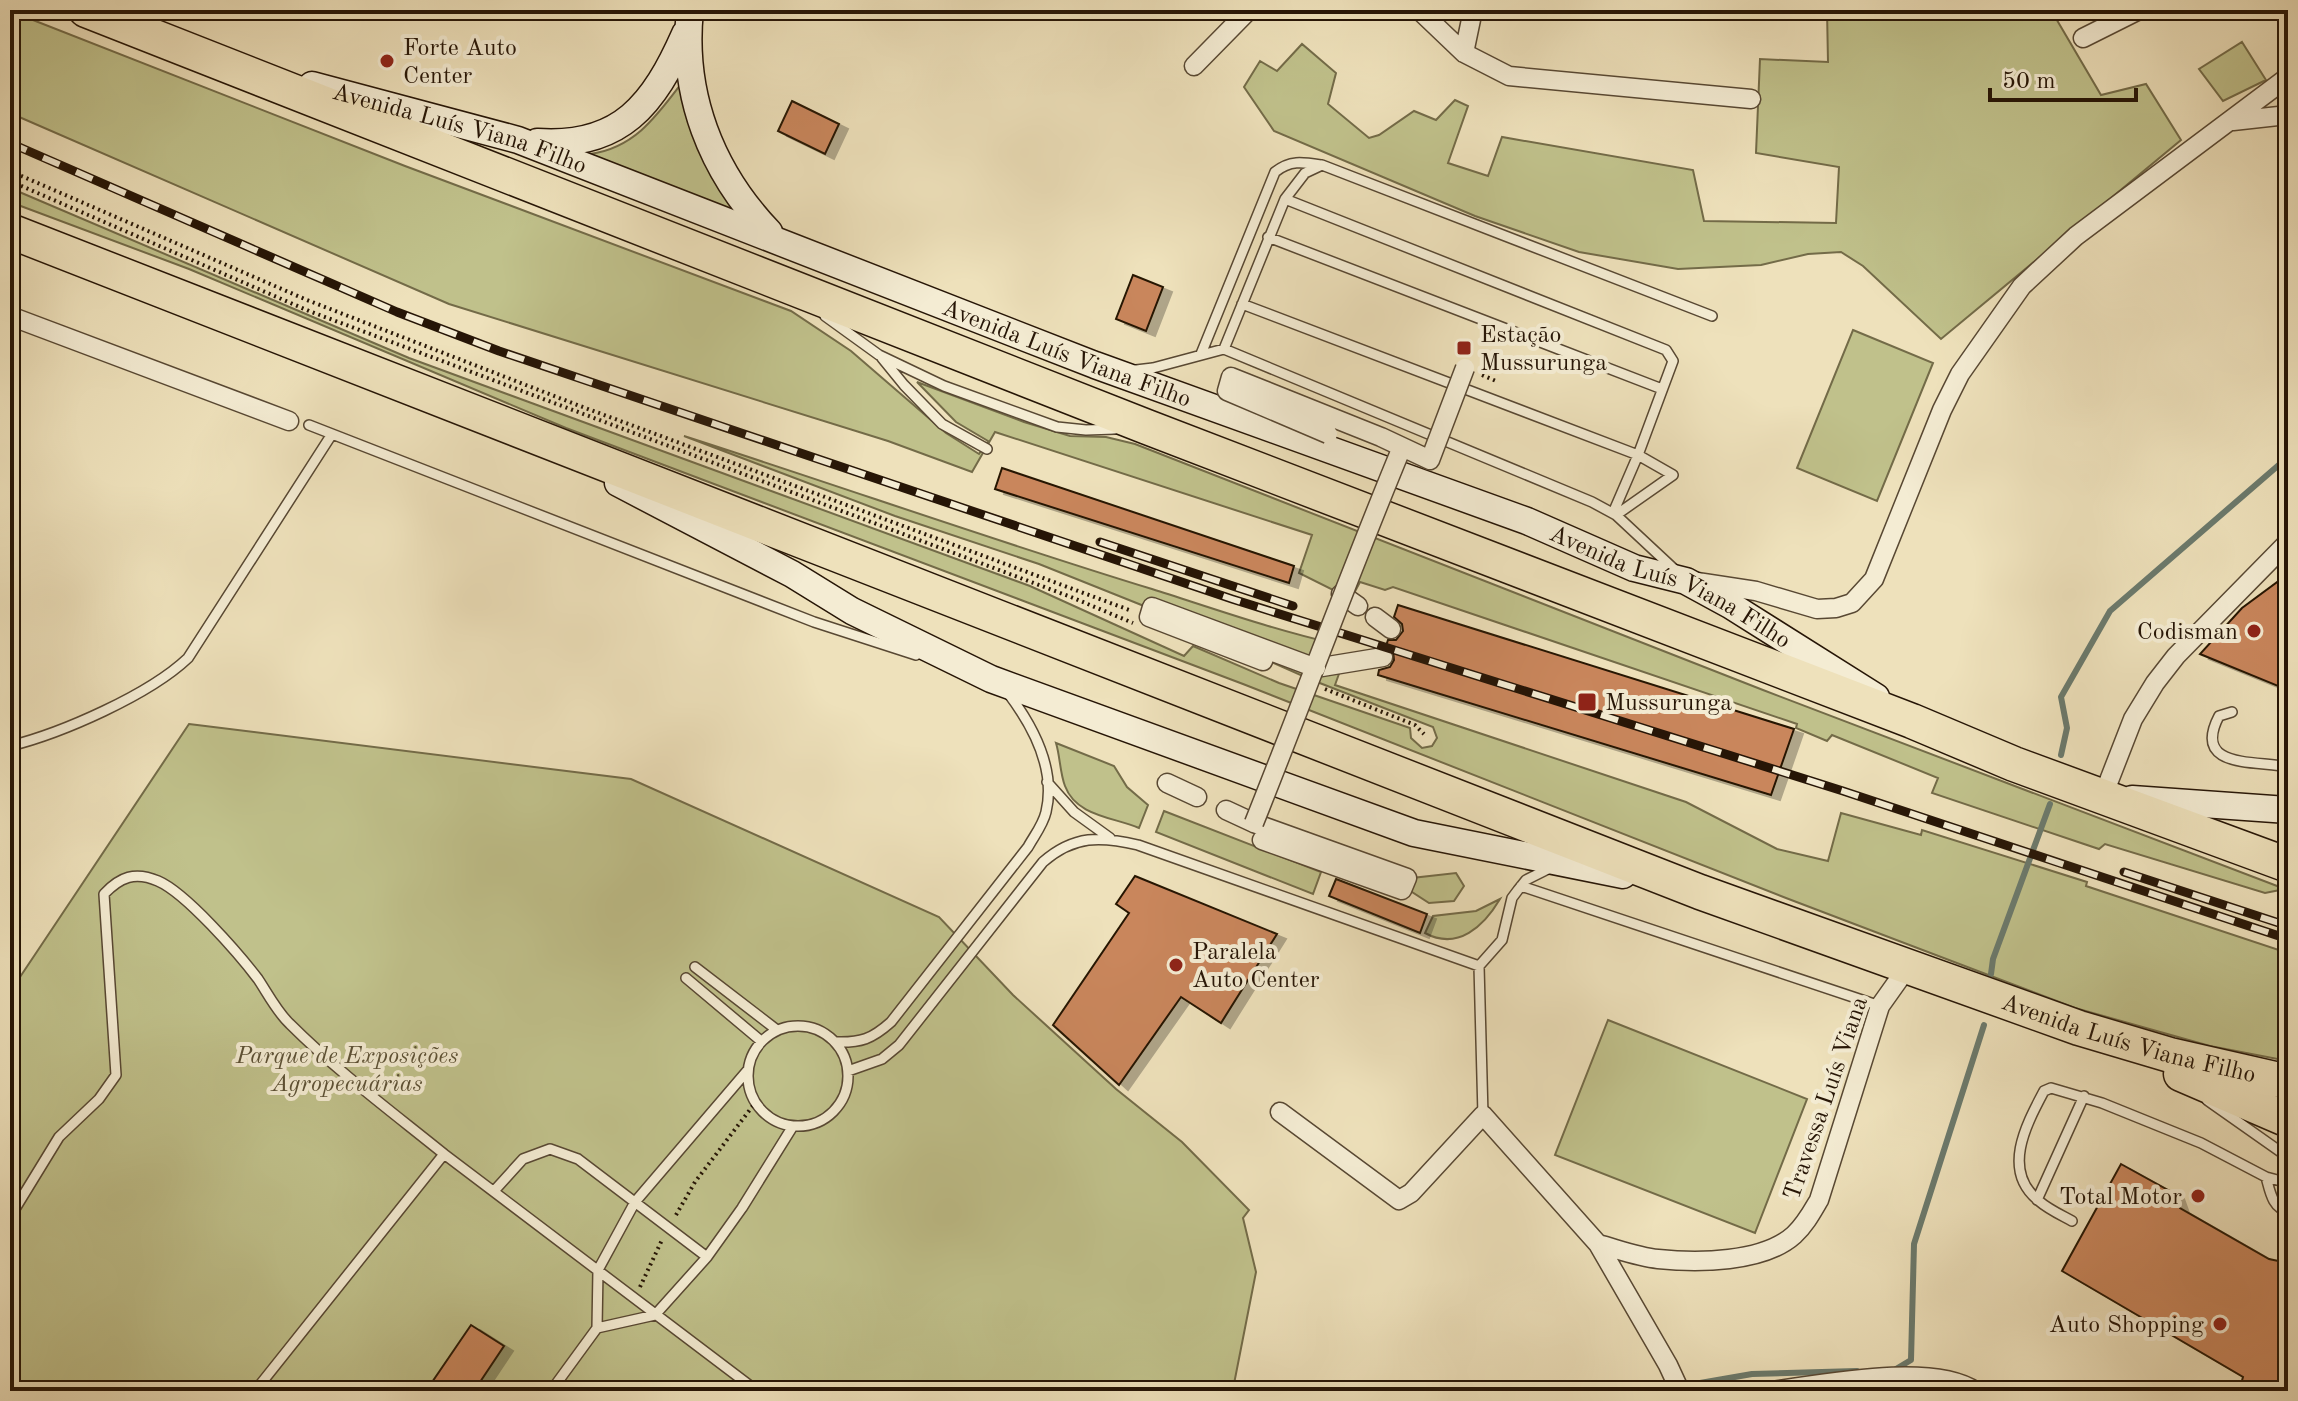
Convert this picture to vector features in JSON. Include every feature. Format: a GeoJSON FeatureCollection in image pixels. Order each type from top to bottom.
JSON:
{"type":"FeatureCollection","features":[{"type":"Feature","properties":{"kind":"highway","name":"Avenida Luís Viana Filho"},"geometry":{"type":"LineString","coordinates":[[86,10],[1147,427],[1912,721],[2014,764],[2288,865]]}},
{"type":"Feature","properties":{"kind":"highway","name":"Avenida Luís Viana Filho"},"geometry":{"type":"LineString","coordinates":[[10,231],[1700,892],[2079,1028],[2182,1059],[2288,1082]]}},
{"type":"Feature","properties":{"kind":"highway"},"geometry":{"type":"LineString","coordinates":[[2079,1028],[2288,1120]]}},
{"type":"Feature","properties":{"kind":"main road"},"geometry":{"type":"LineString","coordinates":[[518,140],[560,143],[590,139],[618,126],[645,104],[667,74],[689,18]]}},
{"type":"Feature","properties":{"kind":"main road"},"geometry":{"type":"LineString","coordinates":[[689,18],[689,67],[695,105],[711,148],[749,212],[774,237]]}},
{"type":"Feature","properties":{"kind":"main road","name":"Avenida Luís Viana Filho"},"geometry":{"type":"LineString","coordinates":[[193,53],[518,140],[774,237],[1095,365],[1527,521],[1634,568],[1686,581],[1825,663],[1912,721]]}},
{"type":"Feature","properties":{"kind":"main road","name":"Avenida Luís Viana Filho"},"geometry":{"type":"LineString","coordinates":[[505,424],[792,574],[852,611],[996,681],[1414,833],[1573,863],[1700,892]]}},
{"type":"Feature","properties":{"kind":"main road","name":"Avenida Luís Viana Filho"},"geometry":{"type":"LineString","coordinates":[[2110,798],[2287,809]]}},
{"type":"Feature","properties":{"kind":"street"},"geometry":{"type":"LineString","coordinates":[[1194,66],[1249,10]]}},
{"type":"Feature","properties":{"kind":"street"},"geometry":{"type":"LineString","coordinates":[[1419,10],[1464,53],[1509,76],[1751,99]]}},
{"type":"Feature","properties":{"kind":"street"},"geometry":{"type":"LineString","coordinates":[[1464,53],[1473,10]]}},
{"type":"Feature","properties":{"kind":"street"},"geometry":{"type":"LineString","coordinates":[[2083,38],[2139,10]]}},
{"type":"Feature","properties":{"kind":"street"},"geometry":{"type":"LineString","coordinates":[[1686,581],[1741,588],[1817,609],[1852,603],[1874,579],[1942,410],[1960,374],[2022,286],[2076,236],[2288,77]]}},
{"type":"Feature","properties":{"kind":"street"},"geometry":{"type":"LineString","coordinates":[[2230,121],[2288,115]]}},
{"type":"Feature","properties":{"kind":"street"},"geometry":{"type":"LineString","coordinates":[[10,316],[289,421]]}},
{"type":"Feature","properties":{"kind":"street"},"geometry":{"type":"LineString","coordinates":[[1239,388],[1330,429],[1328,434],[1227,391],[1231,377],[1430,460],[1465,368],[1472,371]]}},
{"type":"Feature","properties":{"kind":"street"},"geometry":{"type":"LineString","coordinates":[[1258,831],[1316,677],[1341,594],[1402,447]]}},
{"type":"Feature","properties":{"kind":"street"},"geometry":{"type":"LineString","coordinates":[[2110,798],[2133,719],[2155,683],[2176,656],[2288,542]]}},
{"type":"Feature","properties":{"kind":"street"},"geometry":{"type":"LineString","coordinates":[[1341,594],[1358,606]]}},
{"type":"Feature","properties":{"kind":"street"},"geometry":{"type":"LineString","coordinates":[[1190,627],[1265,655],[1263,661],[1149,617],[1152,607],[1316,677],[1383,657]]}},
{"type":"Feature","properties":{"kind":"street"},"geometry":{"type":"LineString","coordinates":[[1375,617],[1391,629]]}},
{"type":"Feature","properties":{"kind":"street"},"geometry":{"type":"LineString","coordinates":[[1167,783],[1197,797]]}},
{"type":"Feature","properties":{"kind":"street"},"geometry":{"type":"LineString","coordinates":[[1226,810],[1258,831],[1402,890],[1407,878],[1258,831]]}},
{"type":"Feature","properties":{"kind":"street","name":"Travessa Luís Viana"},"geometry":{"type":"LineString","coordinates":[[1598,1244],[1655,1259],[1696,1261],[1738,1258],[1776,1247],[1794,1235],[1819,1200],[1880,1006],[1907,968]]}},
{"type":"Feature","properties":{"kind":"street"},"geometry":{"type":"LineString","coordinates":[[1280,1112],[1399,1200],[1411,1193],[1483,1115],[1598,1244],[1671,1370],[1679,1390]]}},
{"type":"Feature","properties":{"kind":"street"},"geometry":{"type":"LineString","coordinates":[[1772,1391],[1924,1375],[1960,1382],[1975,1391]]}},
{"type":"Feature","properties":{"kind":"lane"},"geometry":{"type":"LineString","coordinates":[[1201,354],[1275,172],[1284,164],[1299,162],[1322,165],[1712,316]]}},
{"type":"Feature","properties":{"kind":"lane"},"geometry":{"type":"LineString","coordinates":[[1224,349],[1285,199],[1305,173],[1322,165]]}},
{"type":"Feature","properties":{"kind":"lane"},"geometry":{"type":"LineString","coordinates":[[1285,199],[1666,350],[1673,361],[1614,514]]}},
{"type":"Feature","properties":{"kind":"lane"},"geometry":{"type":"LineString","coordinates":[[1268,237],[1662,389]]}},
{"type":"Feature","properties":{"kind":"lane"},"geometry":{"type":"LineString","coordinates":[[783,283],[879,355],[944,386],[1057,427],[1086,430],[1147,427]]}},
{"type":"Feature","properties":{"kind":"lane"},"geometry":{"type":"LineString","coordinates":[[1242,304],[1638,455],[1673,475],[1614,514]]}},
{"type":"Feature","properties":{"kind":"lane"},"geometry":{"type":"LineString","coordinates":[[1095,365],[1131,371],[1224,349],[1592,502],[1614,514],[1686,581]]}},
{"type":"Feature","properties":{"kind":"lane"},"geometry":{"type":"LineString","coordinates":[[879,355],[942,424],[987,449]]}},
{"type":"Feature","properties":{"kind":"lane"},"geometry":{"type":"LineString","coordinates":[[904,385],[903,378],[913,370]]}},
{"type":"Feature","properties":{"kind":"lane"},"geometry":{"type":"LineString","coordinates":[[309,425],[814,622],[996,681],[1023,714],[1044,759],[1046,812],[1028,847],[891,1022],[873,1038],[859,1043],[835,1042]]}},
{"type":"Feature","properties":{"kind":"lane"},"geometry":{"type":"LineString","coordinates":[[10,746],[47,737],[167,678],[188,658],[332,434]]}},
{"type":"Feature","properties":{"kind":"lane"},"geometry":{"type":"LineString","coordinates":[[2232,712],[2219,716],[2213,726],[2212,739],[2219,753],[2242,763],[2288,767]]}},
{"type":"Feature","properties":{"kind":"lane"},"geometry":{"type":"LineString","coordinates":[[1047,781],[1074,812],[1110,838],[1479,966]]}},
{"type":"Feature","properties":{"kind":"lane"},"geometry":{"type":"LineString","coordinates":[[848,1071],[882,1059],[899,1045],[1043,862],[1065,846],[1084,839],[1110,838]]}},
{"type":"Feature","properties":{"kind":"lane"},"geometry":{"type":"LineString","coordinates":[[1483,1115],[1479,966],[1502,940],[1512,898],[1521,886],[1537,873],[1573,863]]}},
{"type":"Feature","properties":{"kind":"lane"},"geometry":{"type":"LineString","coordinates":[[10,1217],[59,1137],[99,1099],[116,1075],[104,894],[116,881],[135,876],[159,881],[206,920],[256,976],[287,1022],[444,1154],[757,1391]]}},
{"type":"Feature","properties":{"kind":"lane"},"geometry":{"type":"LineString","coordinates":[[1521,886],[1880,1006]]}},
{"type":"Feature","properties":{"kind":"lane"},"geometry":{"type":"LineString","coordinates":[[695,967],[777,1030]]}},
{"type":"Feature","properties":{"kind":"lane"},"geometry":{"type":"LineString","coordinates":[[686,978],[761,1041]]}},
{"type":"Feature","properties":{"kind":"lane"},"geometry":{"type":"LineString","coordinates":[[792,1026],[823,1032],[835,1042],[844,1055],[848,1071],[844,1098],[835,1111],[808,1126],[793,1126],[778,1123],[755,1103],[748,1088],[747,1071],[761,1041],[777,1030],[792,1026]]}},
{"type":"Feature","properties":{"kind":"lane"},"geometry":{"type":"LineString","coordinates":[[2171,1070],[2213,1105],[2288,1157]]}},
{"type":"Feature","properties":{"kind":"lane"},"geometry":{"type":"LineString","coordinates":[[551,1391],[597,1328],[598,1270],[635,1202],[747,1071]]}},
{"type":"Feature","properties":{"kind":"lane"},"geometry":{"type":"LineString","coordinates":[[2072,1221],[2037,1200],[2021,1177],[2017,1153],[2033,1112],[2044,1091],[2051,1088],[2084,1096],[2201,1143],[2266,1177],[2288,1183]]}},
{"type":"Feature","properties":{"kind":"lane"},"geometry":{"type":"LineString","coordinates":[[2037,1200],[2084,1096]]}},
{"type":"Feature","properties":{"kind":"lane"},"geometry":{"type":"LineString","coordinates":[[597,1328],[655,1315],[707,1257],[793,1126]]}},
{"type":"Feature","properties":{"kind":"lane"},"geometry":{"type":"LineString","coordinates":[[494,1191],[523,1159],[550,1149],[578,1159],[707,1257]]}},
{"type":"Feature","properties":{"kind":"lane"},"geometry":{"type":"LineString","coordinates":[[255,1391],[444,1154]]}},
{"type":"Feature","properties":{"kind":"lane"},"geometry":{"type":"LineString","coordinates":[[2266,1177],[2272,1198],[2282,1210],[2288,1211]]}},
{"type":"Feature","properties":{"kind":"path"},"geometry":{"type":"LineString","coordinates":[[10,171],[322,305],[580,406],[1135,613]]}},
{"type":"Feature","properties":{"kind":"path"},"geometry":{"type":"LineString","coordinates":[[10,181],[309,311],[1071,597],[1138,625]]}},
{"type":"Feature","properties":{"kind":"path"},"geometry":{"type":"LineString","coordinates":[[1472,371],[1496,381]]}},
{"type":"Feature","properties":{"kind":"path"},"geometry":{"type":"LineString","coordinates":[[1316,677],[1415,725],[1424,734]]}},
{"type":"Feature","properties":{"kind":"path"},"geometry":{"type":"LineString","coordinates":[[634,1300],[695,1182],[755,1103]]}},
{"type":"Feature","properties":{"kind":"green space"},"geometry":{"type":"Polygon","coordinates":[[[1827,10],[2051,10],[2101,95],[2146,84],[2181,140],[1941,339],[1863,266],[1841,252],[1808,254],[1761,265],[1678,269],[1579,252],[1475,216],[1274,131],[1244,87],[1260,61],[1277,71],[1302,44],[1336,73],[1328,104],[1369,138],[1379,135],[1414,111],[1436,120],[1455,100],[1468,106],[1448,163],[1488,176],[1502,137],[1693,170],[1704,221],[1836,223],[1839,167],[1756,153],[1760,59],[1828,62],[1827,10]]]}},
{"type":"Feature","properties":{"kind":"green space"},"geometry":{"type":"Polygon","coordinates":[[[10,11],[405,166],[791,311],[851,351],[946,433],[979,454],[988,441],[956,422],[917,382],[1070,436],[1106,437],[1135,444],[1763,690],[2285,889],[2265,893],[2105,844],[2099,849],[1932,793],[1938,778],[1832,735],[1827,741],[1796,728],[1797,724],[1393,587],[1385,590],[1360,582],[1351,599],[1299,573],[1312,535],[995,432],[972,472],[888,441],[449,304],[10,113],[10,11]]]}},
{"type":"Feature","properties":{"kind":"green space"},"geometry":{"type":"Polygon","coordinates":[[[2242,42],[2266,80],[2223,101],[2199,69],[2242,42]]]}},
{"type":"Feature","properties":{"kind":"green space"},"geometry":{"type":"Polygon","coordinates":[[[681,84],[736,214],[590,154],[606,151],[632,138],[653,119],[681,84]]]}},
{"type":"Feature","properties":{"kind":"green space"},"geometry":{"type":"Polygon","coordinates":[[[10,188],[409,358],[1030,586],[1184,656],[1193,646],[1279,683],[1410,728],[1411,738],[1422,748],[1432,746],[1437,738],[1433,727],[1312,680],[1144,606],[1039,564],[895,516],[684,436],[1093,571],[1332,643],[1327,667],[1340,671],[1335,685],[1686,802],[1777,849],[1828,861],[1841,813],[1921,835],[1922,830],[2087,882],[2086,886],[2288,953],[2288,1061],[2210,1046],[2075,1008],[1786,898],[1243,684],[566,428],[189,269],[10,202],[10,188]]]}},
{"type":"Feature","properties":{"kind":"green space"},"geometry":{"type":"Polygon","coordinates":[[[1853,330],[1933,363],[1877,501],[1797,468],[1853,330]]]}},
{"type":"Feature","properties":{"kind":"green space","name":"Parque de Exposições Agropecuárias"},"geometry":{"type":"Polygon","coordinates":[[[189,724],[631,779],[939,917],[1013,995],[1116,1089],[1182,1142],[1249,1210],[1243,1218],[1256,1272],[1233,1389],[10,1391],[10,992],[189,724]]]}},
{"type":"Feature","properties":{"kind":"green space"},"geometry":{"type":"Polygon","coordinates":[[[1056,743],[1114,766],[1127,787],[1148,805],[1139,828],[1086,810],[1070,796],[1062,776],[1056,743]]]}},
{"type":"Feature","properties":{"kind":"green space"},"geometry":{"type":"Polygon","coordinates":[[[1164,811],[1321,872],[1313,894],[1156,832],[1164,811]]]}},
{"type":"Feature","properties":{"kind":"green space"},"geometry":{"type":"Polygon","coordinates":[[[1456,873],[1464,886],[1454,901],[1429,903],[1409,890],[1412,878],[1456,873]]]}},
{"type":"Feature","properties":{"kind":"green space"},"geometry":{"type":"Polygon","coordinates":[[[1500,899],[1486,918],[1469,933],[1448,939],[1425,933],[1433,916],[1476,911],[1500,899]]]}},
{"type":"Feature","properties":{"kind":"green space"},"geometry":{"type":"Polygon","coordinates":[[[1608,1020],[1807,1099],[1755,1233],[1555,1155],[1608,1020]]]}},
{"type":"Feature","properties":{"kind":"building"},"geometry":{"type":"Polygon","coordinates":[[[792,101],[839,124],[825,154],[778,131],[792,101]]]}},
{"type":"Feature","properties":{"kind":"building"},"geometry":{"type":"Polygon","coordinates":[[[1133,275],[1163,287],[1146,331],[1116,319],[1133,275]]]}},
{"type":"Feature","properties":{"kind":"building"},"geometry":{"type":"Polygon","coordinates":[[[1002,468],[1294,566],[1289,583],[995,489],[1002,468]]]}},
{"type":"Feature","properties":{"kind":"building","name":"Codisman"},"geometry":{"type":"Polygon","coordinates":[[[2288,574],[2288,690],[2200,654],[2242,608],[2288,574]]]}},
{"type":"Feature","properties":{"kind":"building","name":"Mussurunga"},"geometry":{"type":"Polygon","coordinates":[[[1398,605],[1794,729],[1771,795],[1378,675],[1379,670],[1390,667],[1394,660],[1393,650],[1386,646],[1388,640],[1396,640],[1403,631],[1402,624],[1394,617],[1398,605]]]}},
{"type":"Feature","properties":{"kind":"building","name":"Paralela Auto Center"},"geometry":{"type":"Polygon","coordinates":[[[1135,876],[1277,934],[1221,1023],[1181,997],[1119,1085],[1053,1025],[1129,913],[1116,904],[1135,876]]]}},
{"type":"Feature","properties":{"kind":"building"},"geometry":{"type":"Polygon","coordinates":[[[1336,879],[1427,914],[1420,933],[1329,896],[1336,879]]]}},
{"type":"Feature","properties":{"kind":"building","name":"Auto Shopping"},"geometry":{"type":"Polygon","coordinates":[[[2121,1164],[2175,1194],[2180,1208],[2269,1259],[2288,1263],[2288,1391],[2251,1391],[2241,1384],[2243,1377],[2062,1271],[2121,1164]]]}},
{"type":"Feature","properties":{"kind":"building"},"geometry":{"type":"Polygon","coordinates":[[[471,1325],[504,1346],[474,1391],[426,1391],[471,1325]]]}},
{"type":"Feature","properties":{"kind":"waterway"},"geometry":{"type":"LineString","coordinates":[[2061,755],[2067,728],[2061,697],[2110,611],[2288,457]]}},
{"type":"Feature","properties":{"kind":"waterway"},"geometry":{"type":"LineString","coordinates":[[1991,974],[1993,959],[2050,804]]}},
{"type":"Feature","properties":{"kind":"waterway"},"geometry":{"type":"LineString","coordinates":[[1896,1369],[1911,1360],[1914,1244],[1984,1025]]}},
{"type":"Feature","properties":{"kind":"waterway"},"geometry":{"type":"LineString","coordinates":[[1654,1391],[1752,1374],[1857,1371]]}},
{"type":"Feature","properties":{"kind":"railway"},"geometry":{"type":"LineString","coordinates":[[10,143],[397,312],[499,351],[1232,599],[1843,791],[2288,939]]}},
{"type":"Feature","properties":{"kind":"railway"},"geometry":{"type":"LineString","coordinates":[[1100,542],[1293,606]]}},
{"type":"Feature","properties":{"kind":"railway"},"geometry":{"type":"LineString","coordinates":[[2124,872],[2288,926]]}},
{"type":"Feature","properties":{"kind":"place","name":"Forte Auto Center"},"geometry":{"type":"Point","coordinates":[387,61]}},
{"type":"Feature","properties":{"kind":"place","name":"Estação Mussurunga"},"geometry":{"type":"Point","coordinates":[1464,348]}},
{"type":"Feature","properties":{"kind":"place","name":"Codisman"},"geometry":{"type":"Point","coordinates":[2254,631]}},
{"type":"Feature","properties":{"kind":"place","name":"Mussurunga"},"geometry":{"type":"Point","coordinates":[1587,702]}},
{"type":"Feature","properties":{"kind":"place","name":"Paralela Auto Center"},"geometry":{"type":"Point","coordinates":[1176,965]}},
{"type":"Feature","properties":{"kind":"place","name":"Total Motor"},"geometry":{"type":"Point","coordinates":[2198,1196]}},
{"type":"Feature","properties":{"kind":"place","name":"Auto Shopping"},"geometry":{"type":"Point","coordinates":[2220,1324]}}]}
